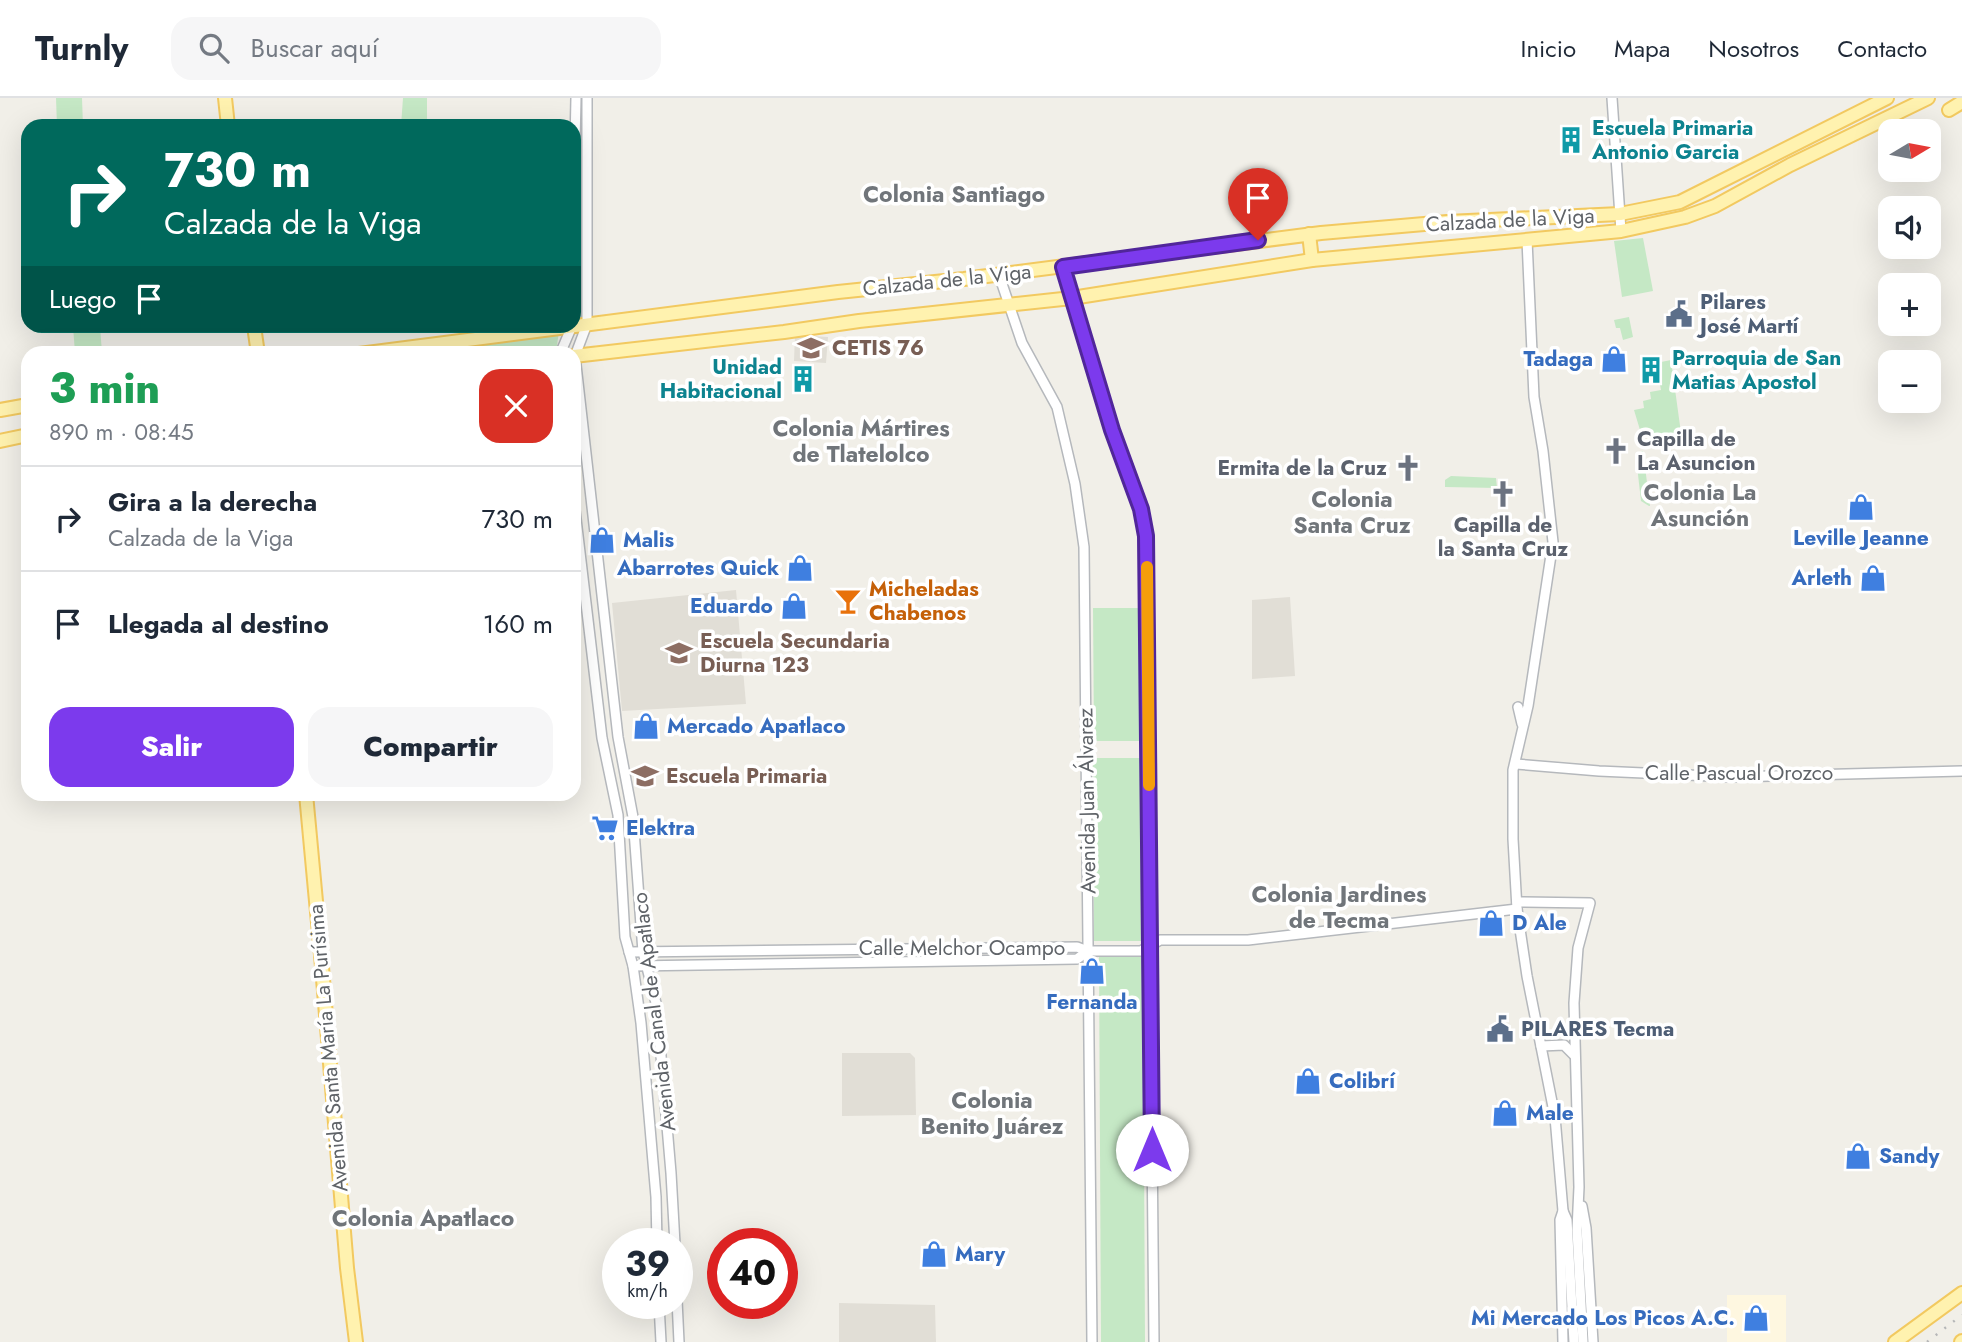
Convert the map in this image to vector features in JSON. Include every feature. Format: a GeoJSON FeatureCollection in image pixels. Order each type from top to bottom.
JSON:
{"type":"FeatureCollection","features":[{"type":"Feature","properties":{"kind":"main road"},"geometry":{"type":"LineString","coordinates":[[225,98],[227,119]]}},
{"type":"Feature","properties":{"kind":"main road","name":"Calzada de la Viga"},"geometry":{"type":"LineString","coordinates":[[581,325],[838,292],[999,275],[1309,234],[1447,222],[1620,214],[1680,202],[1887,98]]}},
{"type":"Feature","properties":{"kind":"main road","name":"Calzada de la Viga"},"geometry":{"type":"LineString","coordinates":[[581,355],[1072,298],[1312,260],[1621,231],[1685,217],[1716,206],[1790,165],[1928,98]]}},
{"type":"Feature","properties":{"kind":"main road"},"geometry":{"type":"LineString","coordinates":[[1948,110],[1962,102]]}},
{"type":"Feature","properties":{"kind":"main road"},"geometry":{"type":"LineString","coordinates":[[1784,151],[1790,165]]}},
{"type":"Feature","properties":{"kind":"main road"},"geometry":{"type":"LineString","coordinates":[[1309,234],[1312,260]]}},
{"type":"Feature","properties":{"kind":"main road","name":"Calzada de la Viga"},"geometry":{"type":"LineString","coordinates":[[452,346],[530,333]]}},
{"type":"Feature","properties":{"kind":"main road"},"geometry":{"type":"LineString","coordinates":[[0,410],[21,406]]}},
{"type":"Feature","properties":{"kind":"main road"},"geometry":{"type":"LineString","coordinates":[[0,441],[21,436]]}},
{"type":"Feature","properties":{"kind":"main road","name":"Avenida Santa María La Purísima"},"geometry":{"type":"LineString","coordinates":[[307,801],[346,1268],[356,1342]]}},
{"type":"Feature","properties":{"kind":"main road"},"geometry":{"type":"LineString","coordinates":[[1895,1342],[1962,1293]]}},
{"type":"Feature","properties":{"kind":"street"},"geometry":{"type":"LineString","coordinates":[[576,98],[576,119]]}},
{"type":"Feature","properties":{"kind":"street"},"geometry":{"type":"LineString","coordinates":[[587,98],[587,324]]}},
{"type":"Feature","properties":{"kind":"street"},"geometry":{"type":"LineString","coordinates":[[1612,98],[1621,231]]}},
{"type":"Feature","properties":{"kind":"street"},"geometry":{"type":"LineString","coordinates":[[1527,240],[1534,397],[1553,542],[1528,706],[1513,770],[1513,839],[1517,906],[1527,976],[1555,1117],[1563,1211],[1567,1220],[1574,1342]]}},
{"type":"Feature","properties":{"kind":"street"},"geometry":{"type":"LineString","coordinates":[[1063,267],[1112,430],[1144,517],[1148,600],[1154,1342]]}},
{"type":"Feature","properties":{"kind":"street","name":"Avenida Juan Álvarez"},"geometry":{"type":"LineString","coordinates":[[999,275],[1022,343],[1057,407],[1073,474],[1083,536],[1086,598],[1092,1342]]}},
{"type":"Feature","properties":{"kind":"street","name":"Avenida Canal de Apatlaco"},"geometry":{"type":"LineString","coordinates":[[579,346],[587,324]]}},
{"type":"Feature","properties":{"kind":"street","name":"Avenida Canal de Apatlaco"},"geometry":{"type":"LineString","coordinates":[[581,409],[618,737],[633,817],[643,952],[656,1003],[674,1228]]}},
{"type":"Feature","properties":{"kind":"street","name":"Avenida Canal de Apatlaco"},"geometry":{"type":"LineString","coordinates":[[581,561],[602,738],[618,816],[625,937],[633,966],[641,1023],[656,1228]]}},
{"type":"Feature","properties":{"kind":"street"},"geometry":{"type":"LineString","coordinates":[[1518,707],[1522,726]]}},
{"type":"Feature","properties":{"kind":"street","name":"Calle Pascual Orozco"},"geometry":{"type":"LineString","coordinates":[[1516,764],[1732,777],[1962,771]]}},
{"type":"Feature","properties":{"kind":"street"},"geometry":{"type":"LineString","coordinates":[[1088,951],[1141,951],[1160,940],[1248,940],[1517,906],[1590,903],[1578,948],[1574,987],[1579,1187],[1577,1230],[1583,1342]]}},
{"type":"Feature","properties":{"kind":"street","name":"Calle Melchor Ocampo"},"geometry":{"type":"LineString","coordinates":[[629,952],[1077,947],[1088,951]]}},
{"type":"Feature","properties":{"kind":"street","name":"Calle Melchor Ocampo"},"geometry":{"type":"LineString","coordinates":[[633,966],[1077,959],[1088,951]]}},
{"type":"Feature","properties":{"kind":"street"},"geometry":{"type":"LineString","coordinates":[[1541,1045],[1564,1045],[1574,1057]]}},
{"type":"Feature","properties":{"kind":"street"},"geometry":{"type":"LineString","coordinates":[[1579,1187],[1586,1228],[1593,1342]]}},
{"type":"Feature","properties":{"kind":"street"},"geometry":{"type":"LineString","coordinates":[[1563,1211],[1560,1220],[1563,1342]]}},
{"type":"Feature","properties":{"kind":"street"},"geometry":{"type":"LineString","coordinates":[[660,1319],[661,1342]]}},
{"type":"Feature","properties":{"kind":"street"},"geometry":{"type":"LineString","coordinates":[[678,1319],[679,1342]]}},
{"type":"Feature","properties":{"kind":"shaded area","name":"CETIS 76"},"geometry":{"type":"Polygon","coordinates":[[[795,335],[828,337],[826,363],[794,361],[795,335]]]}},
{"type":"Feature","properties":{"kind":"shaded area","name":"Escuela Secundaria Diurna 123"},"geometry":{"type":"Polygon","coordinates":[[[736,590],[746,704],[622,711],[612,603],[736,590]]]}},
{"type":"Feature","properties":{"kind":"shaded area"},"geometry":{"type":"Polygon","coordinates":[[[1290,597],[1295,676],[1252,679],[1252,600],[1290,597]]]}},
{"type":"Feature","properties":{"kind":"shaded area"},"geometry":{"type":"Polygon","coordinates":[[[842,1053],[910,1053],[915,1058],[916,1115],[842,1116],[842,1053]]]}},
{"type":"Feature","properties":{"kind":"shaded area","name":"Mi Mercado Los Picos A.C."},"geometry":{"type":"Polygon","coordinates":[[[1727,1295],[1786,1295],[1786,1342],[1727,1342],[1727,1295]]]}},
{"type":"Feature","properties":{"kind":"shaded area"},"geometry":{"type":"Polygon","coordinates":[[[839,1303],[935,1305],[936,1342],[839,1342],[839,1303]]]}},
{"type":"Feature","properties":{"kind":"green space"},"geometry":{"type":"Polygon","coordinates":[[[56,98],[82,98],[83,119],[57,119],[56,98]]]}},
{"type":"Feature","properties":{"kind":"green space"},"geometry":{"type":"Polygon","coordinates":[[[403,98],[427,98],[427,119],[402,119],[403,98]]]}},
{"type":"Feature","properties":{"kind":"green space"},"geometry":{"type":"Polygon","coordinates":[[[1643,238],[1653,291],[1622,297],[1614,241],[1643,238]]]}},
{"type":"Feature","properties":{"kind":"green space"},"geometry":{"type":"Polygon","coordinates":[[[1629,317],[1633,337],[1623,340],[1620,328],[1616,328],[1614,320],[1629,317]]]}},
{"type":"Feature","properties":{"kind":"green space"},"geometry":{"type":"Polygon","coordinates":[[[74,333],[101,333],[101,346],[74,346],[74,333]]]}},
{"type":"Feature","properties":{"kind":"green space"},"geometry":{"type":"Polygon","coordinates":[[[542,333],[559,333],[557,346],[442,345],[542,333]]]}},
{"type":"Feature","properties":{"kind":"green space"},"geometry":{"type":"Polygon","coordinates":[[[1671,360],[1681,433],[1649,436],[1647,430],[1640,430],[1634,410],[1644,408],[1643,401],[1651,399],[1650,392],[1661,390],[1656,363],[1671,360]]]}},
{"type":"Feature","properties":{"kind":"green space"},"geometry":{"type":"Polygon","coordinates":[[[1643,451],[1650,506],[1641,501],[1636,457],[1643,451]]]}},
{"type":"Feature","properties":{"kind":"green space"},"geometry":{"type":"Polygon","coordinates":[[[1451,476],[1496,478],[1497,488],[1445,487],[1445,480],[1451,476]]]}},
{"type":"Feature","properties":{"kind":"green space"},"geometry":{"type":"Polygon","coordinates":[[[1093,608],[1140,608],[1141,741],[1094,741],[1093,608]]]}},
{"type":"Feature","properties":{"kind":"green space"},"geometry":{"type":"Polygon","coordinates":[[[1093,758],[1141,758],[1142,941],[1094,941],[1093,758]]]}},
{"type":"Feature","properties":{"kind":"green space"},"geometry":{"type":"Polygon","coordinates":[[[1099,957],[1143,957],[1145,1342],[1101,1342],[1099,957]]]}},
{"type":"Feature","properties":{"kind":"railway"},"geometry":{"type":"LineString","coordinates":[[1927,1342],[1962,1315]]}},
{"type":"Feature","properties":{"kind":"slow traffic"},"geometry":{"type":"LineString","coordinates":[[1147,567],[1149,785]]}},
{"type":"Feature","properties":{"kind":"place","name":"Escuela Primaria Antonio Garcia"},"geometry":{"type":"Point","coordinates":[1571,140]}},
{"type":"Feature","properties":{"kind":"place","name":"Pilares José Martí"},"geometry":{"type":"Point","coordinates":[1679,314]}},
{"type":"Feature","properties":{"kind":"place","name":"CETIS 76"},"geometry":{"type":"Point","coordinates":[811,348]}},
{"type":"Feature","properties":{"kind":"place","name":"Tadaga"},"geometry":{"type":"Point","coordinates":[1614,359]}},
{"type":"Feature","properties":{"kind":"place","name":"Parroquia de San Matias Apostol"},"geometry":{"type":"Point","coordinates":[1651,370]}},
{"type":"Feature","properties":{"kind":"place","name":"Unidad Habitacional"},"geometry":{"type":"Point","coordinates":[803,379]}},
{"type":"Feature","properties":{"kind":"place","name":"Capilla de La Asuncion"},"geometry":{"type":"Point","coordinates":[1616,451]}},
{"type":"Feature","properties":{"kind":"place","name":"Ermita de la Cruz"},"geometry":{"type":"Point","coordinates":[1408,468]}},
{"type":"Feature","properties":{"kind":"place","name":"Capilla de la Santa Cruz"},"geometry":{"type":"Point","coordinates":[1503,494]}},
{"type":"Feature","properties":{"kind":"place","name":"Leville Jeanne"},"geometry":{"type":"Point","coordinates":[1861,507]}},
{"type":"Feature","properties":{"kind":"place","name":"Malis"},"geometry":{"type":"Point","coordinates":[602,540]}},
{"type":"Feature","properties":{"kind":"place","name":"Abarrotes Quick"},"geometry":{"type":"Point","coordinates":[800,568]}},
{"type":"Feature","properties":{"kind":"place","name":"Arleth"},"geometry":{"type":"Point","coordinates":[1873,578]}},
{"type":"Feature","properties":{"kind":"place","name":"Micheladas Chabenos"},"geometry":{"type":"Point","coordinates":[848,601]}},
{"type":"Feature","properties":{"kind":"place","name":"Eduardo"},"geometry":{"type":"Point","coordinates":[794,606]}},
{"type":"Feature","properties":{"kind":"place","name":"Escuela Secundaria Diurna 123"},"geometry":{"type":"Point","coordinates":[679,653]}},
{"type":"Feature","properties":{"kind":"place","name":"Mercado Apatlaco"},"geometry":{"type":"Point","coordinates":[646,726]}},
{"type":"Feature","properties":{"kind":"place","name":"Escuela Primaria"},"geometry":{"type":"Point","coordinates":[645,776]}},
{"type":"Feature","properties":{"kind":"place","name":"Elektra"},"geometry":{"type":"Point","coordinates":[605,828]}},
{"type":"Feature","properties":{"kind":"place","name":"D Ale"},"geometry":{"type":"Point","coordinates":[1491,923]}},
{"type":"Feature","properties":{"kind":"place","name":"Fernanda"},"geometry":{"type":"Point","coordinates":[1092,971]}},
{"type":"Feature","properties":{"kind":"place","name":"PILARES Tecma"},"geometry":{"type":"Point","coordinates":[1500,1029]}},
{"type":"Feature","properties":{"kind":"place","name":"Colibrí"},"geometry":{"type":"Point","coordinates":[1308,1081]}},
{"type":"Feature","properties":{"kind":"place","name":"Male"},"geometry":{"type":"Point","coordinates":[1505,1113]}},
{"type":"Feature","properties":{"kind":"place","name":"Sandy"},"geometry":{"type":"Point","coordinates":[1858,1156]}},
{"type":"Feature","properties":{"kind":"place","name":"Mary"},"geometry":{"type":"Point","coordinates":[934,1254]}},
{"type":"Feature","properties":{"kind":"place","name":"Mi Mercado Los Picos A.C."},"geometry":{"type":"Point","coordinates":[1756,1318]}},
{"type":"Feature","properties":{"kind":"district","name":"Colonia Santiago"},"geometry":{"type":"Point","coordinates":[954,194]}},
{"type":"Feature","properties":{"kind":"district","name":"Colonia Mártires de Tlatelolco"},"geometry":{"type":"Point","coordinates":[861,441]}},
{"type":"Feature","properties":{"kind":"district","name":"Colonia La Asunción"},"geometry":{"type":"Point","coordinates":[1700,505]}},
{"type":"Feature","properties":{"kind":"district","name":"Colonia Santa Cruz"},"geometry":{"type":"Point","coordinates":[1352,512]}},
{"type":"Feature","properties":{"kind":"district","name":"Colonia Jardines de Tecma"},"geometry":{"type":"Point","coordinates":[1339,907]}},
{"type":"Feature","properties":{"kind":"district","name":"Colonia Benito Juárez"},"geometry":{"type":"Point","coordinates":[992,1113]}},
{"type":"Feature","properties":{"kind":"district","name":"Colonia Apatlaco"},"geometry":{"type":"Point","coordinates":[423,1218]}},
{"type":"Feature","properties":{"kind":"route"},"geometry":{"type":"LineString","coordinates":[[1152,1150],[1146,536],[1144,517],[1112,430],[1063,267],[1258,240]]}}]}
